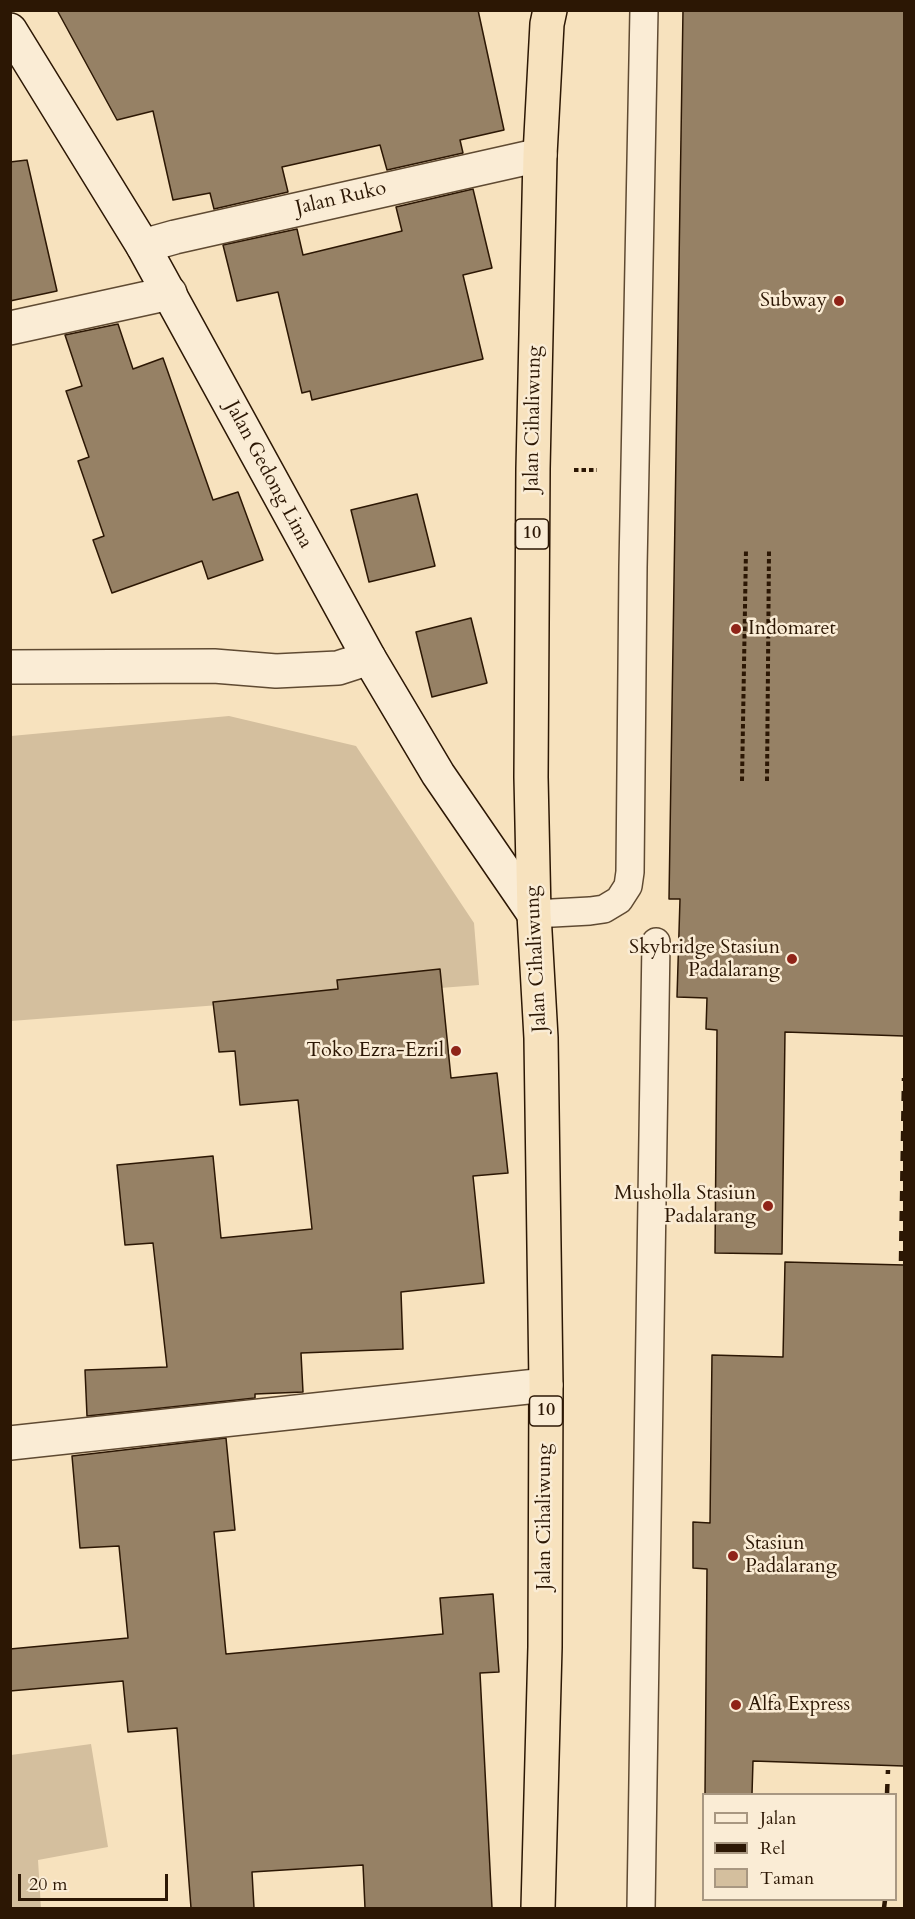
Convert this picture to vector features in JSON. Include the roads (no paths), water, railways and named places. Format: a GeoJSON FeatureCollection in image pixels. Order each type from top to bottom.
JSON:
{"type":"FeatureCollection","features":[{"type":"Feature","properties":{"kind":"highway","name":"Jalan Cihaliwung"},"geometry":{"type":"LineString","coordinates":[[538,1908],[545,1647],[546,1385],[541,1038],[534,914],[531,777],[533,470],[540,155],[547,24],[550,10]]}},
{"type":"Feature","properties":{"kind":"street","name":"Jalan Gedong Lima"},"geometry":{"type":"LineString","coordinates":[[10,30],[144,246],[369,658],[438,774],[534,914]]}},
{"type":"Feature","properties":{"kind":"street","name":"Jalan Ruko"},"geometry":{"type":"LineString","coordinates":[[144,246],[175,237],[540,155]]}},
{"type":"Feature","properties":{"kind":"street"},"geometry":{"type":"LineString","coordinates":[[10,328],[170,293]]}},
{"type":"Feature","properties":{"kind":"street"},"geometry":{"type":"LineString","coordinates":[[10,667],[214,666],[276,671],[338,668],[369,658]]}},
{"type":"Feature","properties":{"kind":"street"},"geometry":{"type":"LineString","coordinates":[[10,1443],[546,1385]]}},
{"type":"Feature","properties":{"kind":"lane"},"geometry":{"type":"LineString","coordinates":[[534,914],[604,909],[619,900],[628,886],[630,873],[634,470],[644,10]]}},
{"type":"Feature","properties":{"kind":"lane"},"geometry":{"type":"LineString","coordinates":[[641,1908],[656,942]]}},
{"type":"Feature","properties":{"kind":"railway"},"geometry":{"type":"LineString","coordinates":[[901,1261],[904,1078]]}},
{"type":"Feature","properties":{"kind":"railway"},"geometry":{"type":"LineString","coordinates":[[887,1793],[888,1770]]}},
{"type":"Feature","properties":{"kind":"railway"},"geometry":{"type":"LineString","coordinates":[[884,1908],[885,1901]]}},
{"type":"Feature","properties":{"kind":"place","name":"Subway"},"geometry":{"type":"Point","coordinates":[839,301]}},
{"type":"Feature","properties":{"kind":"place","name":"Indomaret"},"geometry":{"type":"Point","coordinates":[736,629]}},
{"type":"Feature","properties":{"kind":"place","name":"Skybridge Stasiun Padalarang"},"geometry":{"type":"Point","coordinates":[792,959]}},
{"type":"Feature","properties":{"kind":"place","name":"Toko Ezra-Ezril"},"geometry":{"type":"Point","coordinates":[456,1051]}},
{"type":"Feature","properties":{"kind":"place","name":"Musholla Stasiun Padalarang"},"geometry":{"type":"Point","coordinates":[768,1206]}},
{"type":"Feature","properties":{"kind":"place","name":"Stasiun Padalarang"},"geometry":{"type":"Point","coordinates":[733,1556]}},
{"type":"Feature","properties":{"kind":"place","name":"Alfa Express"},"geometry":{"type":"Point","coordinates":[736,1705]}}]}
